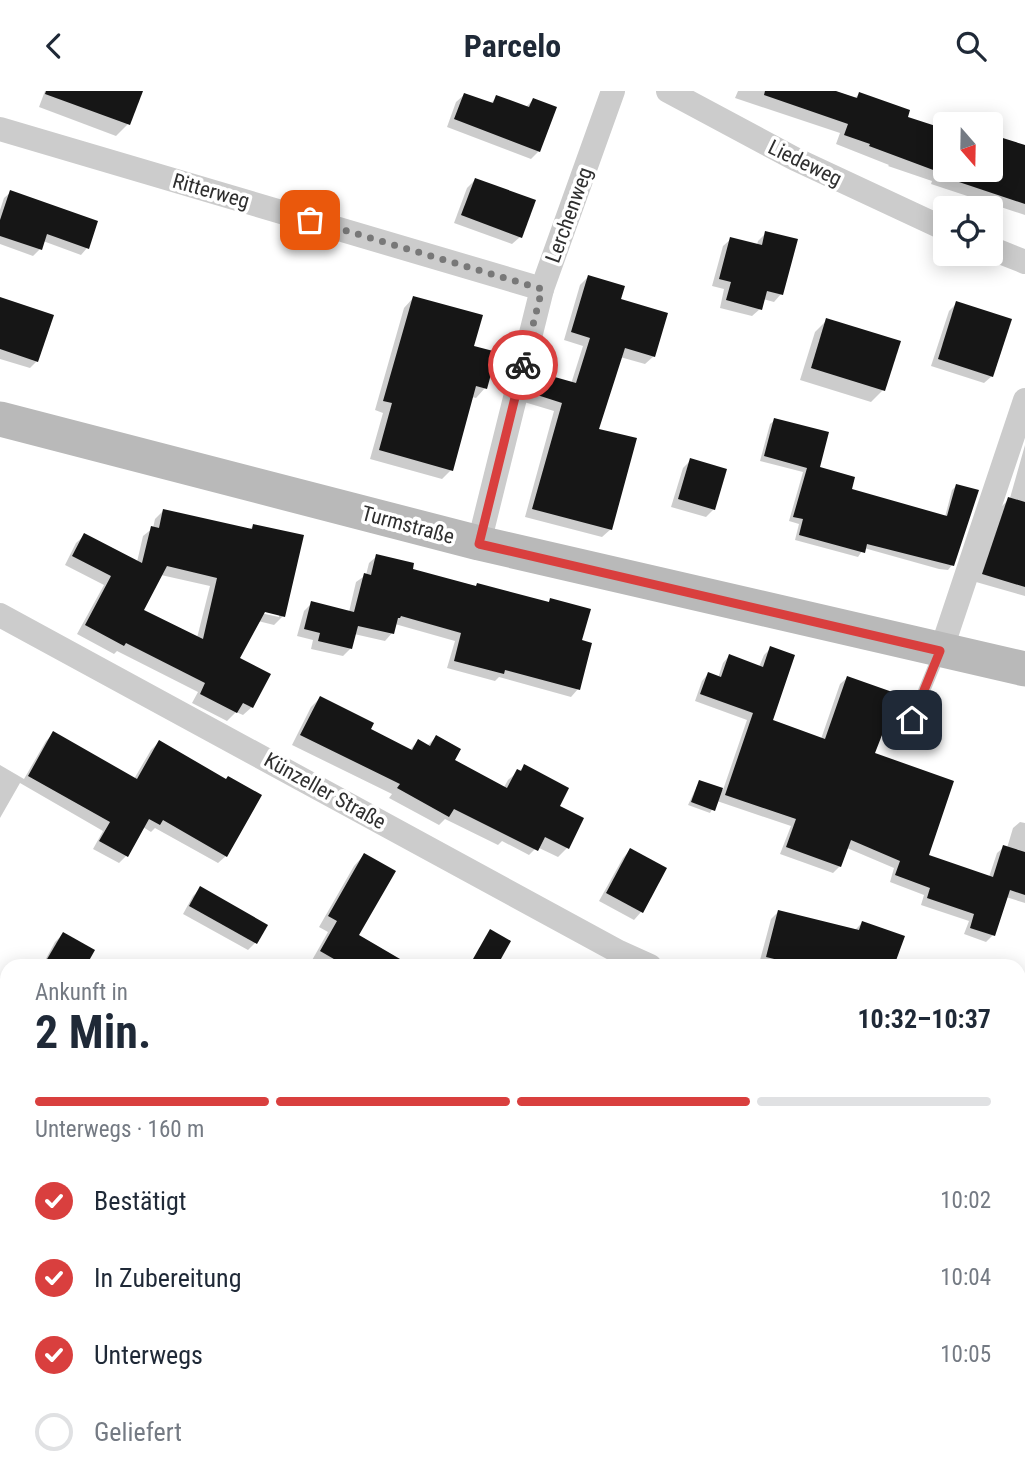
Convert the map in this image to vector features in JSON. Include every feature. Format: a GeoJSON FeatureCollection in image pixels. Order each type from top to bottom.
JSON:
{"type":"FeatureCollection","features":[{"type":"Feature","properties":{"kind":"main road","name":"Turmstraße"},"geometry":{"type":"LineString","coordinates":[[0,419],[479,544],[1025,669]]}},
{"type":"Feature","properties":{"kind":"street","name":"Lerchenweg"},"geometry":{"type":"LineString","coordinates":[[479,544],[542,289],[613,91]]}},
{"type":"Feature","properties":{"kind":"street","name":"Liedeweg"},"geometry":{"type":"LineString","coordinates":[[668,91],[795,159],[933,223]]}},
{"type":"Feature","properties":{"kind":"street","name":"Ritterweg"},"geometry":{"type":"LineString","coordinates":[[0,129],[542,289]]}},
{"type":"Feature","properties":{"kind":"street"},"geometry":{"type":"LineString","coordinates":[[1003,253],[1025,262]]}},
{"type":"Feature","properties":{"kind":"street"},"geometry":{"type":"LineString","coordinates":[[940,651],[1025,400]]}},
{"type":"Feature","properties":{"kind":"street","name":"Künzeller Straße"},"geometry":{"type":"LineString","coordinates":[[0,615],[615,959]]}},
{"type":"Feature","properties":{"kind":"lane"},"geometry":{"type":"LineString","coordinates":[[912,720],[940,651]]}},
{"type":"Feature","properties":{"kind":"building"},"geometry":{"type":"Polygon","coordinates":[[[46,91],[143,91],[130,125],[45,94],[46,91]]]}},
{"type":"Feature","properties":{"kind":"building"},"geometry":{"type":"Polygon","coordinates":[[[765,91],[836,91],[857,98],[859,92],[910,110],[908,117],[933,125],[933,170],[844,135],[848,124],[764,95],[765,91]]]}},
{"type":"Feature","properties":{"kind":"building"},"geometry":{"type":"Polygon","coordinates":[[[464,93],[493,103],[496,95],[529,107],[533,98],[557,107],[540,152],[454,119],[464,93]]]}},
{"type":"Feature","properties":{"kind":"building"},"geometry":{"type":"Polygon","coordinates":[[[1003,138],[1025,145],[1025,204],[959,182],[1003,182],[1003,138]]]}},
{"type":"Feature","properties":{"kind":"building"},"geometry":{"type":"Polygon","coordinates":[[[475,178],[536,200],[522,238],[461,215],[475,178]]]}},
{"type":"Feature","properties":{"kind":"building"},"geometry":{"type":"Polygon","coordinates":[[[10,190],[98,221],[89,249],[47,234],[42,250],[0,236],[0,220],[10,190]]]}},
{"type":"Feature","properties":{"kind":"building"},"geometry":{"type":"Polygon","coordinates":[[[765,231],[798,239],[783,295],[767,291],[762,310],[726,300],[731,282],[719,279],[730,237],[762,245],[765,231]]]}},
{"type":"Feature","properties":{"kind":"building"},"geometry":{"type":"Polygon","coordinates":[[[588,275],[625,286],[621,299],[668,313],[655,357],[625,348],[599,429],[637,438],[612,530],[532,509],[562,403],[531,393],[537,372],[576,383],[590,338],[571,332],[588,275]]]}},
{"type":"Feature","properties":{"kind":"building"},"geometry":{"type":"Polygon","coordinates":[[[413,296],[483,315],[474,346],[497,352],[487,389],[476,386],[453,471],[379,450],[392,403],[383,401],[413,296]]]}},
{"type":"Feature","properties":{"kind":"building"},"geometry":{"type":"Polygon","coordinates":[[[0,297],[54,315],[38,362],[0,349],[0,297]]]}},
{"type":"Feature","properties":{"kind":"building"},"geometry":{"type":"Polygon","coordinates":[[[956,301],[1012,319],[993,377],[938,359],[956,301]]]}},
{"type":"Feature","properties":{"kind":"building"},"geometry":{"type":"Polygon","coordinates":[[[826,318],[901,341],[885,391],[811,368],[826,318]]]}},
{"type":"Feature","properties":{"kind":"building"},"geometry":{"type":"Polygon","coordinates":[[[774,418],[829,432],[820,467],[855,477],[852,489],[947,516],[956,484],[979,490],[954,566],[867,544],[865,553],[799,535],[803,519],[793,517],[807,468],[764,456],[774,418]]]}},
{"type":"Feature","properties":{"kind":"building"},"geometry":{"type":"Polygon","coordinates":[[[690,458],[727,469],[715,510],[678,499],[690,458]]]}},
{"type":"Feature","properties":{"kind":"building"},"geometry":{"type":"Polygon","coordinates":[[[1008,497],[1025,502],[1025,587],[982,574],[1008,497]]]}},
{"type":"Feature","properties":{"kind":"building"},"geometry":{"type":"Polygon","coordinates":[[[163,509],[252,529],[253,524],[304,535],[285,617],[265,612],[240,658],[271,674],[253,708],[243,703],[237,713],[200,694],[205,683],[85,625],[111,576],[72,556],[84,533],[142,563],[151,526],[159,528],[163,509]],[[167,566],[144,610],[203,639],[217,578],[167,566]]]}},
{"type":"Feature","properties":{"kind":"building"},"geometry":{"type":"Polygon","coordinates":[[[376,554],[414,563],[413,569],[476,586],[477,583],[549,602],[550,598],[591,609],[582,640],[592,643],[580,690],[505,670],[504,674],[454,661],[461,633],[401,616],[394,634],[358,626],[352,649],[318,641],[320,633],[304,629],[311,601],[354,612],[364,573],[371,575],[376,554]]]}},
{"type":"Feature","properties":{"kind":"building"},"geometry":{"type":"Polygon","coordinates":[[[770,646],[795,655],[773,720],[825,739],[847,676],[898,694],[875,753],[954,781],[929,855],[993,877],[1003,845],[1025,852],[1025,895],[1010,890],[995,936],[970,928],[974,914],[927,898],[930,888],[895,875],[900,861],[851,840],[841,867],[786,847],[796,819],[725,795],[753,713],[700,694],[708,672],[721,677],[729,654],[763,667],[770,646]]]}},
{"type":"Feature","properties":{"kind":"building"},"geometry":{"type":"Polygon","coordinates":[[[320,696],[374,723],[371,729],[412,750],[418,739],[430,746],[436,735],[461,749],[455,760],[507,788],[517,769],[521,771],[524,764],[569,788],[560,806],[584,818],[569,849],[545,837],[538,851],[454,809],[449,817],[397,788],[400,784],[300,735],[320,696]]]}},
{"type":"Feature","properties":{"kind":"building"},"geometry":{"type":"Polygon","coordinates":[[[53,731],[137,779],[159,740],[226,779],[228,776],[262,795],[227,857],[163,820],[160,825],[149,819],[128,857],[99,841],[110,822],[28,776],[53,731]]]}},
{"type":"Feature","properties":{"kind":"building"},"geometry":{"type":"Polygon","coordinates":[[[699,780],[723,788],[715,811],[691,802],[699,780]]]}},
{"type":"Feature","properties":{"kind":"building"},"geometry":{"type":"Polygon","coordinates":[[[630,848],[667,868],[643,913],[606,893],[630,848]]]}},
{"type":"Feature","properties":{"kind":"building"},"geometry":{"type":"Polygon","coordinates":[[[364,853],[396,871],[359,935],[400,959],[334,959],[320,951],[337,921],[328,916],[364,853]]]}},
{"type":"Feature","properties":{"kind":"building"},"geometry":{"type":"Polygon","coordinates":[[[200,886],[268,925],[257,944],[189,906],[200,886]]]}},
{"type":"Feature","properties":{"kind":"building"},"geometry":{"type":"Polygon","coordinates":[[[778,910],[859,930],[862,921],[905,936],[897,959],[766,957],[778,910]]]}},
{"type":"Feature","properties":{"kind":"building"},"geometry":{"type":"Polygon","coordinates":[[[490,929],[511,941],[501,959],[473,959],[490,929]]]}},
{"type":"Feature","properties":{"kind":"building"},"geometry":{"type":"Polygon","coordinates":[[[63,932],[95,950],[90,959],[47,959],[63,932]]]}},
{"type":"Feature","properties":{"kind":"way so far"},"geometry":{"type":"LineString","coordinates":[[310,220],[542,289],[523,365]]}},
{"type":"Feature","properties":{"kind":"route"},"geometry":{"type":"LineString","coordinates":[[523,365],[479,544],[940,651],[912,720]]}}]}
